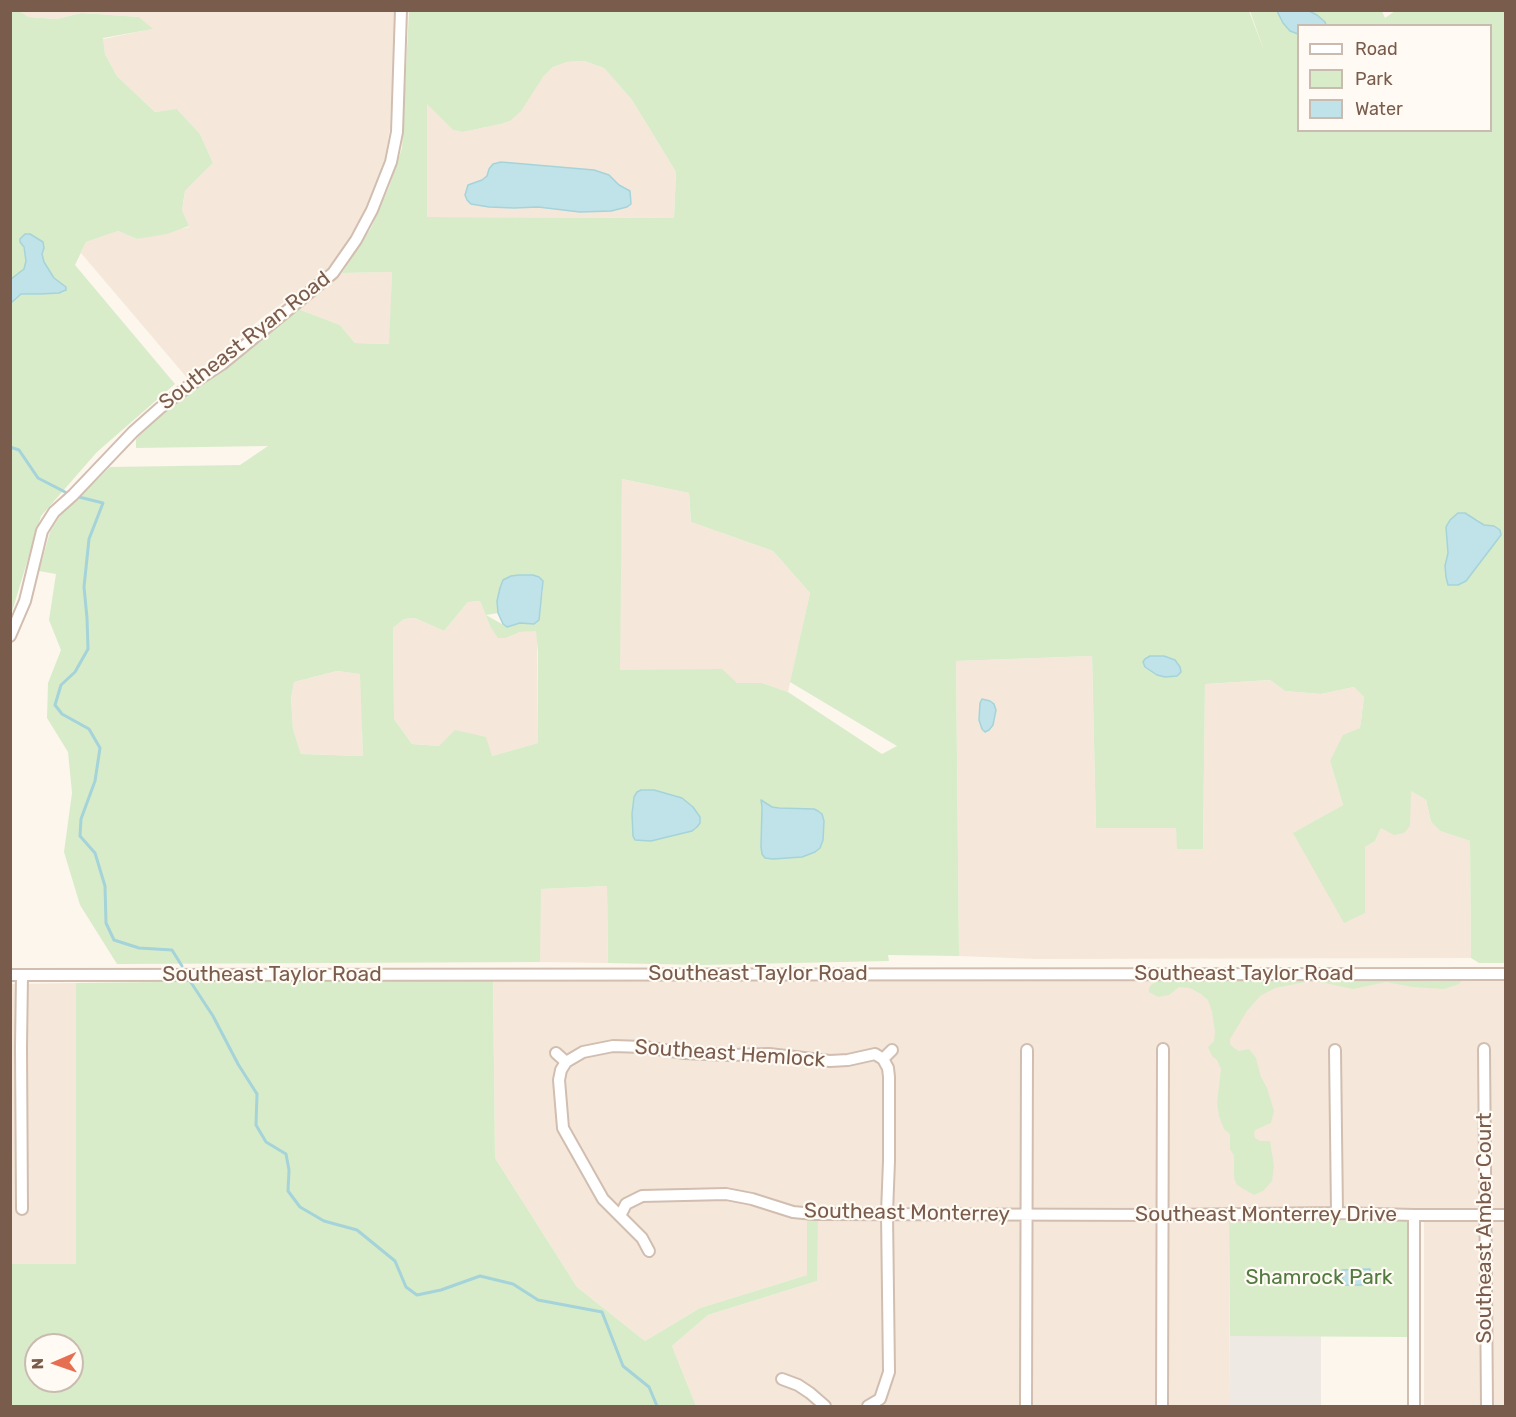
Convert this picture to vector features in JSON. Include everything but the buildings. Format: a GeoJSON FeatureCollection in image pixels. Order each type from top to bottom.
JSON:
{"type":"FeatureCollection","features":[{"type":"Feature","properties":{"kind":"street","name":"Southeast Ryan Road"},"geometry":{"type":"LineString","coordinates":[[10,636],[25,601],[42,531],[54,512],[160,408],[222,364],[333,273],[356,240],[372,210],[391,162],[398,132],[402,10]]}},
{"type":"Feature","properties":{"kind":"street","name":"Southeast Taylor Road"},"geometry":{"type":"LineString","coordinates":[[10,975],[1506,974]]}},
{"type":"Feature","properties":{"kind":"street"},"geometry":{"type":"LineString","coordinates":[[22,975],[16,1047],[22,1153],[22,1209]]}},
{"type":"Feature","properties":{"kind":"street","name":"Southeast Hemlock"},"geometry":{"type":"LineString","coordinates":[[566,1062],[583,1052],[613,1046],[644,1047],[685,1053],[769,1054],[830,1061],[875,1054],[883,1059]]}},
{"type":"Feature","properties":{"kind":"street"},"geometry":{"type":"LineString","coordinates":[[1162,1407],[1163,1049]]}},
{"type":"Feature","properties":{"kind":"street","name":"Southeast Amber Court"},"geometry":{"type":"LineString","coordinates":[[1484,1049],[1487,1407]]}},
{"type":"Feature","properties":{"kind":"street"},"geometry":{"type":"LineString","coordinates":[[874,1405],[880,1399],[889,1372],[887,1214],[889,1077],[888,1068],[883,1059],[892,1050]]}},
{"type":"Feature","properties":{"kind":"street"},"geometry":{"type":"LineString","coordinates":[[1026,1407],[1027,1050]]}},
{"type":"Feature","properties":{"kind":"street"},"geometry":{"type":"LineString","coordinates":[[1335,1050],[1337,1213]]}},
{"type":"Feature","properties":{"kind":"street"},"geometry":{"type":"LineString","coordinates":[[556,1053],[566,1062],[559,1080],[563,1128],[603,1199],[642,1238],[649,1251]]}},
{"type":"Feature","properties":{"kind":"street"},"geometry":{"type":"LineString","coordinates":[[10,1153],[22,1153]]}},
{"type":"Feature","properties":{"kind":"street","name":"Southeast Monterrey"},"geometry":{"type":"LineString","coordinates":[[620,1216],[626,1204],[642,1196],[726,1194],[752,1198],[793,1212],[814,1214],[1027,1215]]}},
{"type":"Feature","properties":{"kind":"street","name":"Southeast Monterrey Drive"},"geometry":{"type":"LineString","coordinates":[[1027,1215],[1337,1213],[1506,1215]]}},
{"type":"Feature","properties":{"kind":"street"},"geometry":{"type":"LineString","coordinates":[[1414,1215],[1414,1407]]}},
{"type":"Feature","properties":{"kind":"street"},"geometry":{"type":"LineString","coordinates":[[782,1379],[798,1385],[825,1407]]}},
{"type":"Feature","properties":{"kind":"shaded area"},"geometry":{"type":"Polygon","coordinates":[[[19,11],[395,11],[390,128],[386,156],[368,206],[338,257],[320,276],[262,318],[188,379],[81,253],[86,242],[118,231],[137,239],[189,227],[182,210],[185,191],[213,163],[200,134],[178,110],[155,112],[117,76],[105,54],[103,39],[152,29],[139,17],[82,13],[56,19],[29,17],[19,11]]]}},
{"type":"Feature","properties":{"kind":"shaded area"},"geometry":{"type":"Polygon","coordinates":[[[584,61],[604,68],[632,100],[676,172],[674,218],[427,217],[427,103],[453,130],[463,132],[501,124],[510,121],[553,67],[567,62],[584,61]]]}},
{"type":"Feature","properties":{"kind":"shaded area"},"geometry":{"type":"Polygon","coordinates":[[[392,272],[390,344],[355,343],[340,325],[298,309],[342,273],[392,272]]]}},
{"type":"Feature","properties":{"kind":"shaded area"},"geometry":{"type":"Polygon","coordinates":[[[622,479],[689,493],[691,522],[773,551],[810,593],[788,692],[762,683],[737,683],[619,670],[622,479]]]}},
{"type":"Feature","properties":{"kind":"shaded area"},"geometry":{"type":"Polygon","coordinates":[[[480,601],[490,626],[506,638],[520,632],[537,630],[538,743],[492,756],[439,746],[412,744],[394,719],[393,628],[404,619],[415,618],[444,631],[468,602],[480,601]]]}},
{"type":"Feature","properties":{"kind":"shaded area"},"geometry":{"type":"Polygon","coordinates":[[[1092,656],[1096,828],[1176,828],[1178,849],[1203,848],[1205,684],[1270,680],[1285,691],[1321,694],[1354,687],[1364,697],[1360,728],[1330,761],[1343,805],[1294,833],[1365,913],[1365,847],[1375,841],[1381,828],[1411,791],[1426,800],[1431,822],[1440,831],[1470,841],[1471,958],[1036,959],[959,956],[956,661],[1092,656]]]}},
{"type":"Feature","properties":{"kind":"shaded area"},"geometry":{"type":"Polygon","coordinates":[[[337,671],[361,674],[363,756],[301,754],[293,729],[291,698],[294,682],[337,671]]]}},
{"type":"Feature","properties":{"kind":"shaded area"},"geometry":{"type":"Polygon","coordinates":[[[607,886],[608,963],[540,962],[540,889],[607,886]]]}},
{"type":"Feature","properties":{"kind":"shaded area"},"geometry":{"type":"Polygon","coordinates":[[[959,976],[1505,981],[1505,1406],[1424,1406],[1424,1209],[1229,1207],[1230,1406],[696,1406],[672,1346],[708,1315],[817,1281],[807,1219],[807,1275],[700,1308],[645,1341],[577,1287],[495,1158],[493,978],[959,976]]]}},
{"type":"Feature","properties":{"kind":"shaded area"},"geometry":{"type":"Polygon","coordinates":[[[76,983],[76,1264],[11,1264],[10,984],[76,983]]]}},
{"type":"Feature","properties":{"kind":"shaded area"},"geometry":{"type":"Polygon","coordinates":[[[1230,1336],[1321,1336],[1321,1406],[1230,1406],[1230,1336]]]}},
{"type":"Feature","properties":{"kind":"green space"},"geometry":{"type":"Polygon","coordinates":[[[11,11],[19,11],[29,17],[56,19],[82,13],[139,17],[153,29],[103,38],[105,54],[117,76],[155,112],[177,109],[200,134],[213,163],[185,191],[182,210],[189,226],[167,234],[137,239],[118,231],[86,242],[75,265],[175,384],[97,452],[41,516],[11,615],[11,303],[21,294],[59,293],[66,290],[65,286],[54,278],[44,262],[42,254],[44,248],[40,240],[30,234],[20,242],[26,261],[24,269],[11,279],[11,11]]]}},
{"type":"Feature","properties":{"kind":"green space"},"geometry":{"type":"Polygon","coordinates":[[[409,11],[1249,11],[1265,53],[1250,11],[1277,11],[1290,31],[1297,34],[1297,132],[1492,132],[1492,24],[1326,24],[1309,11],[1382,11],[1385,18],[1395,11],[1505,11],[1505,963],[1479,963],[1471,958],[1470,841],[1440,831],[1431,822],[1426,800],[1411,791],[1410,826],[1404,833],[1394,835],[1381,828],[1375,841],[1365,847],[1365,913],[1344,923],[1293,833],[1343,805],[1330,761],[1343,735],[1360,728],[1364,697],[1354,687],[1321,694],[1285,691],[1270,680],[1205,684],[1203,849],[1177,849],[1176,828],[1096,828],[1092,656],[956,661],[959,956],[888,955],[889,961],[700,965],[608,963],[607,886],[541,889],[540,962],[117,964],[80,905],[64,852],[72,793],[68,752],[47,718],[48,683],[61,650],[49,620],[56,574],[39,571],[50,532],[61,514],[110,467],[240,465],[268,446],[136,448],[136,439],[172,405],[298,309],[340,325],[355,343],[389,344],[392,272],[342,273],[371,228],[389,187],[402,148],[409,11]],[[584,61],[567,62],[553,67],[543,77],[521,111],[510,121],[501,124],[463,132],[453,130],[427,104],[427,217],[674,218],[676,172],[632,100],[604,68],[584,61]],[[622,479],[620,670],[722,669],[737,683],[762,683],[788,692],[882,754],[897,746],[790,682],[810,593],[773,551],[691,522],[689,493],[622,479]],[[1477,519],[1448,553],[1445,566],[1448,585],[1501,536],[1494,526],[1484,525],[1477,519]],[[519,575],[500,588],[497,601],[498,613],[486,615],[507,627],[538,620],[543,590],[533,575],[519,575]],[[480,601],[468,602],[444,631],[415,618],[404,619],[393,628],[394,719],[412,744],[439,746],[455,730],[486,737],[492,756],[538,743],[536,631],[520,632],[506,638],[498,638],[490,626],[480,601]],[[337,671],[294,682],[291,698],[293,729],[301,754],[363,756],[360,674],[337,671]],[[654,790],[634,797],[633,836],[692,831],[700,823],[693,807],[682,798],[654,790]],[[761,801],[761,817],[814,809],[772,807],[761,801]]]}},
{"type":"Feature","properties":{"kind":"green space"},"geometry":{"type":"Polygon","coordinates":[[[493,978],[495,1158],[577,1287],[645,1341],[700,1308],[807,1275],[807,1218],[818,1217],[817,1281],[708,1315],[672,1346],[696,1406],[11,1406],[11,1264],[76,1264],[76,983],[493,978]]]}},
{"type":"Feature","properties":{"kind":"green space"},"geometry":{"type":"Polygon","coordinates":[[[1165,978],[1462,979],[1459,984],[1444,989],[1386,982],[1353,989],[1320,982],[1306,982],[1275,988],[1260,996],[1247,1011],[1230,1039],[1230,1044],[1234,1048],[1239,1051],[1249,1049],[1256,1058],[1274,1111],[1271,1123],[1255,1130],[1254,1134],[1255,1138],[1260,1141],[1270,1141],[1274,1166],[1272,1181],[1263,1191],[1254,1195],[1237,1185],[1234,1178],[1234,1155],[1230,1149],[1230,1134],[1224,1129],[1219,1116],[1217,1103],[1221,1069],[1208,1047],[1214,1041],[1215,1032],[1208,1000],[1190,988],[1179,987],[1169,995],[1158,997],[1149,992],[1152,984],[1165,978]]]}},
{"type":"Feature","properties":{"kind":"green space","name":"Shamrock Park"},"geometry":{"type":"Polygon","coordinates":[[[1229,1219],[1408,1221],[1408,1337],[1230,1336],[1229,1219]]]}},
{"type":"Feature","properties":{"kind":"water"},"geometry":{"type":"Polygon","coordinates":[[[1277,11],[1309,11],[1326,24],[1297,24],[1297,34],[1290,31],[1277,11]]]}},
{"type":"Feature","properties":{"kind":"water"},"geometry":{"type":"Polygon","coordinates":[[[501,162],[594,170],[609,175],[619,185],[630,191],[631,204],[611,211],[580,212],[538,207],[489,207],[471,204],[465,195],[468,185],[482,180],[487,176],[493,164],[501,162]]]}},
{"type":"Feature","properties":{"kind":"water"},"geometry":{"type":"Polygon","coordinates":[[[25,234],[30,234],[43,242],[44,262],[54,278],[66,287],[66,290],[59,293],[21,294],[11,303],[11,279],[24,269],[26,261],[24,247],[20,242],[25,234]]]}},
{"type":"Feature","properties":{"kind":"water"},"geometry":{"type":"Polygon","coordinates":[[[1458,513],[1465,513],[1484,525],[1494,526],[1500,530],[1501,535],[1466,581],[1458,585],[1448,585],[1445,566],[1448,553],[1446,527],[1458,513]]]}},
{"type":"Feature","properties":{"kind":"water"},"geometry":{"type":"Polygon","coordinates":[[[519,575],[533,575],[543,581],[539,620],[534,624],[520,623],[507,627],[498,613],[497,601],[500,588],[503,580],[519,575]]]}},
{"type":"Feature","properties":{"kind":"water"},"geometry":{"type":"Polygon","coordinates":[[[1150,656],[1164,656],[1175,660],[1181,672],[1177,676],[1157,675],[1145,667],[1143,662],[1150,656]]]}},
{"type":"Feature","properties":{"kind":"water"},"geometry":{"type":"Polygon","coordinates":[[[982,699],[994,704],[996,710],[993,725],[985,732],[979,720],[982,699]]]}},
{"type":"Feature","properties":{"kind":"water"},"geometry":{"type":"Polygon","coordinates":[[[641,790],[654,790],[682,798],[693,807],[700,817],[700,823],[692,831],[651,841],[635,840],[632,814],[634,797],[641,790]]]}},
{"type":"Feature","properties":{"kind":"water"},"geometry":{"type":"Polygon","coordinates":[[[761,800],[772,807],[814,809],[822,814],[823,840],[820,848],[802,857],[765,858],[761,847],[761,800]]]}},
{"type":"Feature","properties":{"kind":"water"},"geometry":{"type":"Polygon","coordinates":[[[1370,1269],[1370,1285],[1343,1285],[1342,1270],[1370,1269]]]}},
{"type":"Feature","properties":{"kind":"waterway"},"geometry":{"type":"LineString","coordinates":[[10,447],[19,450],[38,478],[65,492]]}},
{"type":"Feature","properties":{"kind":"waterway"},"geometry":{"type":"LineString","coordinates":[[79,497],[103,503],[89,539],[84,587],[88,649],[75,672],[61,685],[55,705],[62,714],[89,729],[100,748],[95,781],[81,819],[80,836],[95,853],[105,886],[106,923],[114,940],[139,948],[172,950],[182,966]]}},
{"type":"Feature","properties":{"kind":"waterway"},"geometry":{"type":"LineString","coordinates":[[190,981],[213,1016],[238,1064],[257,1094],[256,1125],[266,1142],[286,1154],[289,1170],[288,1191],[300,1207],[324,1221],[357,1230],[395,1261],[406,1287],[417,1295],[441,1290],[480,1276],[513,1284],[538,1300],[602,1312],[623,1366],[649,1387],[657,1406]]}}]}
